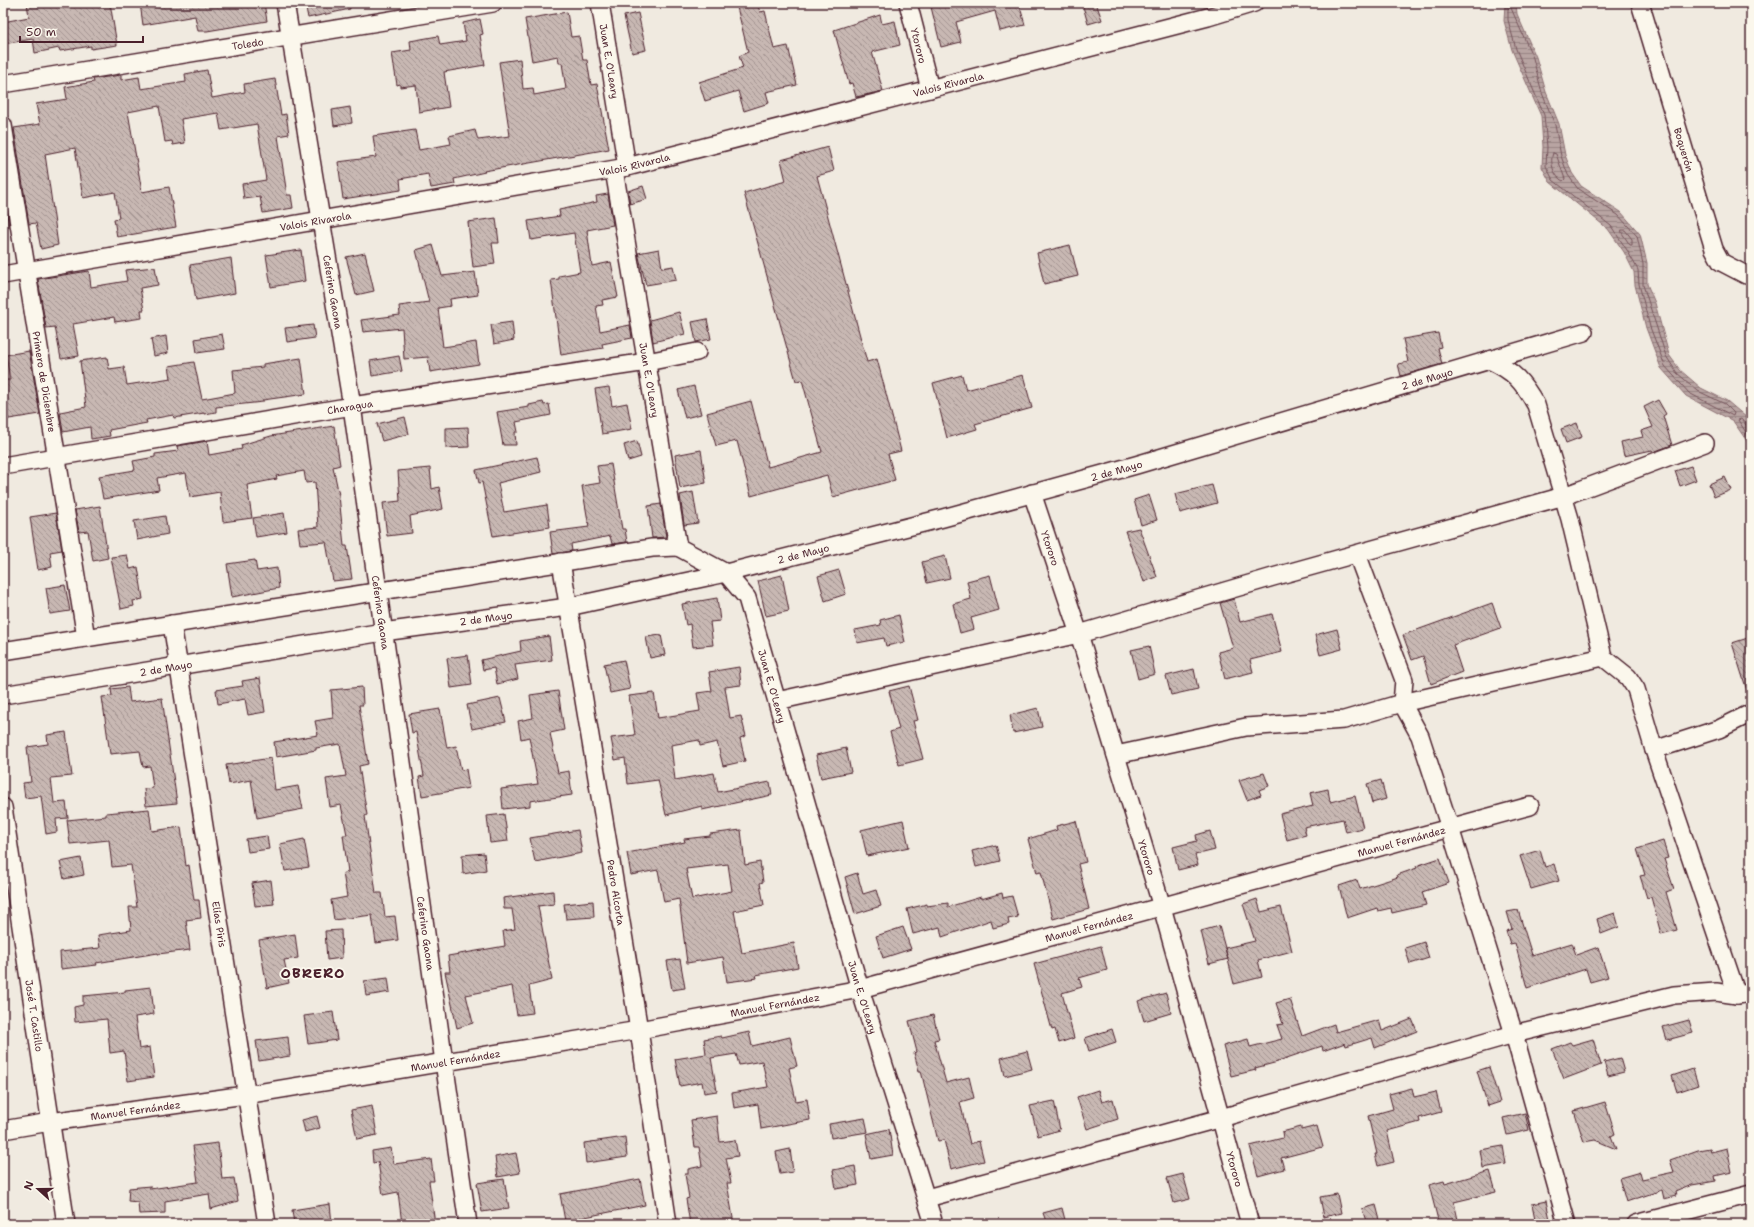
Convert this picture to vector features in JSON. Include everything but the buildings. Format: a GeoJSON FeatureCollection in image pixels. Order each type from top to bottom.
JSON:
{"type":"FeatureCollection","features":[{"type":"Feature","properties":{"kind":"street","name":"Ceferino Gaona"},"geometry":{"type":"LineString","coordinates":[[285,3],[352,406],[377,591],[468,1224]]}},
{"type":"Feature","properties":{"kind":"street","name":"Toledo"},"geometry":{"type":"LineString","coordinates":[[3,84],[493,3]]}},
{"type":"Feature","properties":{"kind":"street","name":"Juan E. O'Leary"},"geometry":{"type":"LineString","coordinates":[[600,3],[620,168],[647,362],[678,547],[726,573],[747,598],[778,700],[860,989],[934,1224]]}},
{"type":"Feature","properties":{"kind":"street","name":"Ytororo"},"geometry":{"type":"LineString","coordinates":[[908,3],[930,89]]}},
{"type":"Feature","properties":{"kind":"street","name":"Valois Rivarola"},"geometry":{"type":"LineString","coordinates":[[3,275],[620,168],[930,89],[1206,10],[1254,3]]}},
{"type":"Feature","properties":{"kind":"street","name":"Boquerón"},"geometry":{"type":"LineString","coordinates":[[1640,3],[1714,249],[1721,262],[1746,275],[1751,275]]}},
{"type":"Feature","properties":{"kind":"street","name":"Primero de Diciembre"},"geometry":{"type":"LineString","coordinates":[[3,125],[28,271],[86,638]]}},
{"type":"Feature","properties":{"kind":"street","name":"2 de Mayo"},"geometry":{"type":"LineString","coordinates":[[3,695],[383,632],[568,607],[726,573],[1136,465],[1584,332]]}},
{"type":"Feature","properties":{"kind":"street","name":"Charagua"},"geometry":{"type":"LineString","coordinates":[[3,466],[352,406],[647,362],[697,352]]}},
{"type":"Feature","properties":{"kind":"street"},"geometry":{"type":"LineString","coordinates":[[927,1198],[1221,1118],[1514,1034],[1674,995],[1716,992],[1744,994],[1654,750],[1636,689],[1628,677],[1602,657],[1564,496],[1536,404],[1527,388],[1508,368],[1489,360]]}},
{"type":"Feature","properties":{"kind":"street"},"geometry":{"type":"LineString","coordinates":[[778,700],[1079,634],[1564,496],[1705,443]]}},
{"type":"Feature","properties":{"kind":"street","name":"Ytororo"},"geometry":{"type":"LineString","coordinates":[[1032,493],[1079,634],[1162,907],[1250,1224]]}},
{"type":"Feature","properties":{"kind":"street"},"geometry":{"type":"LineString","coordinates":[[3,651],[561,562],[652,548],[678,547]]}},
{"type":"Feature","properties":{"kind":"street"},"geometry":{"type":"LineString","coordinates":[[1357,554],[1404,680],[1402,703],[1420,736],[1450,828],[1514,1034],[1567,1224]]}},
{"type":"Feature","properties":{"kind":"street","name":"Pedro Alcorta"},"geometry":{"type":"LineString","coordinates":[[561,562],[640,1030],[668,1224]]}},
{"type":"Feature","properties":{"kind":"street","name":"Elías Piris"},"geometry":{"type":"LineString","coordinates":[[172,624],[245,1095],[267,1224]]}},
{"type":"Feature","properties":{"kind":"street"},"geometry":{"type":"LineString","coordinates":[[1116,755],[1246,727],[1344,720],[1402,703],[1602,657]]}},
{"type":"Feature","properties":{"kind":"street"},"geometry":{"type":"LineString","coordinates":[[1654,750],[1719,729],[1751,713]]}},
{"type":"Feature","properties":{"kind":"street","name":"Manuel Fernández"},"geometry":{"type":"LineString","coordinates":[[3,1130],[245,1095],[640,1030],[860,989],[1530,806]]}},
{"type":"Feature","properties":{"kind":"street","name":"José T. Castillo"},"geometry":{"type":"LineString","coordinates":[[3,807],[66,1224]]}},
{"type":"Feature","properties":{"kind":"street"},"geometry":{"type":"LineString","coordinates":[[1636,1224],[1751,1194]]}},
{"type":"Feature","properties":{"kind":"water"},"geometry":{"type":"Polygon","coordinates":[[[1505,3],[1516,3],[1517,14],[1536,57],[1546,92],[1559,124],[1565,155],[1572,173],[1581,186],[1621,212],[1640,234],[1647,263],[1647,284],[1655,303],[1669,355],[1680,370],[1701,388],[1727,401],[1747,418],[1751,426],[1751,447],[1733,421],[1686,396],[1661,368],[1646,328],[1635,285],[1634,272],[1624,252],[1608,229],[1550,182],[1542,167],[1543,147],[1541,116],[1512,50],[1504,21],[1505,3]]]}},
{"type":"Feature","properties":{"kind":"district","name":"OBRERO"},"geometry":{"type":"Point","coordinates":[313,973]}}]}
